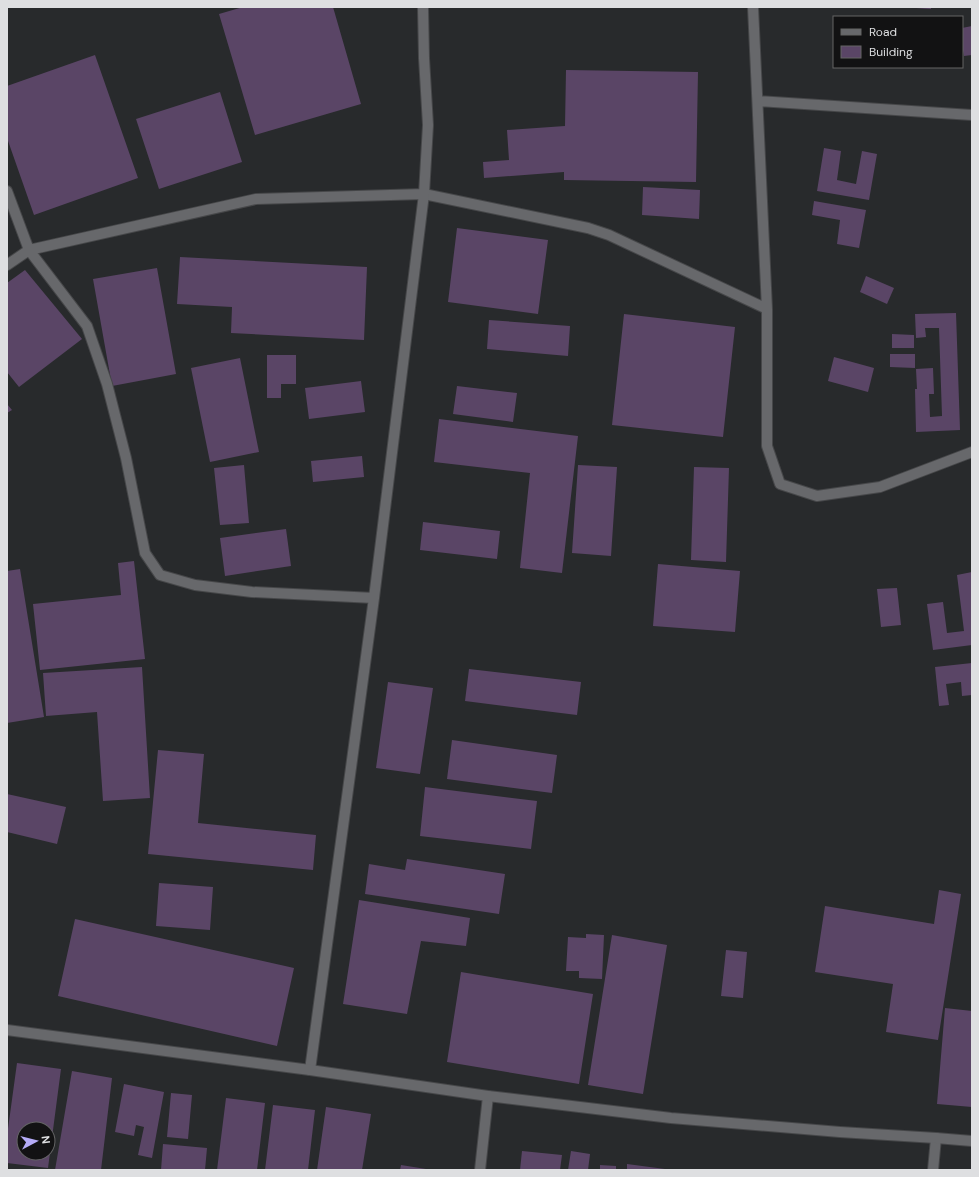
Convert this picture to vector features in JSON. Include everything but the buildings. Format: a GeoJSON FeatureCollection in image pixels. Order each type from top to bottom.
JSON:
{"type":"FeatureCollection","features":[{"type":"Feature","properties":{"kind":"street"},"geometry":{"type":"LineString","coordinates":[[310,1070],[374,598],[424,194],[428,125],[423,7]]}},
{"type":"Feature","properties":{"kind":"street"},"geometry":{"type":"LineString","coordinates":[[753,7],[767,309],[767,446],[780,484],[817,496],[880,487],[972,452]]}},
{"type":"Feature","properties":{"kind":"street"},"geometry":{"type":"LineString","coordinates":[[758,101],[972,114]]}},
{"type":"Feature","properties":{"kind":"street"},"geometry":{"type":"LineString","coordinates":[[7,192],[29,250],[87,326],[107,384],[126,458],[145,553],[160,575],[195,584],[252,592],[374,598]]}},
{"type":"Feature","properties":{"kind":"street"},"geometry":{"type":"LineString","coordinates":[[7,265],[29,250],[256,199],[424,194],[602,232],[767,309]]}},
{"type":"Feature","properties":{"kind":"street"},"geometry":{"type":"LineString","coordinates":[[7,1030],[310,1070],[488,1096],[671,1118],[972,1141]]}},
{"type":"Feature","properties":{"kind":"street"},"geometry":{"type":"LineString","coordinates":[[480,1170],[488,1096]]}},
{"type":"Feature","properties":{"kind":"street"},"geometry":{"type":"LineString","coordinates":[[933,1170],[936,1138]]}}]}
